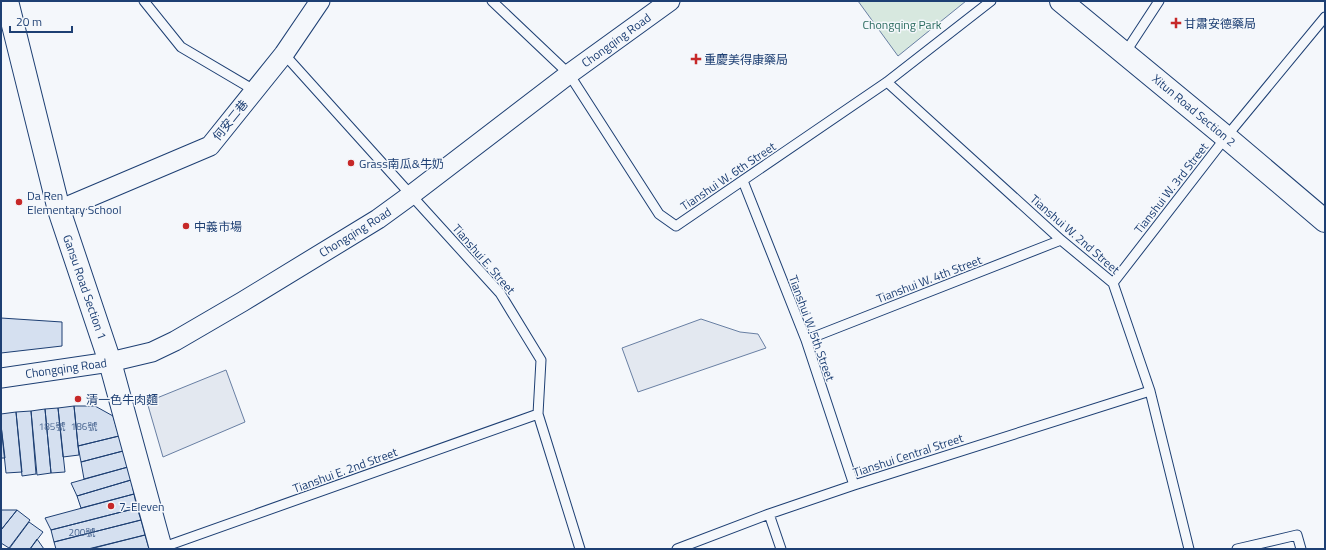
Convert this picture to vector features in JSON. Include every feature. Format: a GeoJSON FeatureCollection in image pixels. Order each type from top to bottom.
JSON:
{"type":"FeatureCollection","features":[{"type":"Feature","properties":{"kind":"street","name":"Gansu Road Section 1"},"geometry":{"type":"LineString","coordinates":[[7,1],[59,210],[110,362],[161,549]]}},
{"type":"Feature","properties":{"kind":"street","name":"何安二巷"},"geometry":{"type":"LineString","coordinates":[[59,210],[210,146],[284,54],[320,1]]}},
{"type":"Feature","properties":{"kind":"street","name":"Chongqing Road"},"geometry":{"type":"LineString","coordinates":[[1,378],[110,362],[152,352],[176,341],[371,223],[411,195],[569,74],[670,1]]}},
{"type":"Feature","properties":{"kind":"street","name":"Xitun Road Section 2"},"geometry":{"type":"LineString","coordinates":[[1061,1],[1226,137],[1325,222]]}},
{"type":"Feature","properties":{"kind":"lane"},"geometry":{"type":"LineString","coordinates":[[144,1],[180,47],[254,90]]}},
{"type":"Feature","properties":{"kind":"lane","name":"Tianshui W. 6th Street"},"geometry":{"type":"LineString","coordinates":[[492,1],[569,74],[659,214],[676,226],[887,82],[991,1]]}},
{"type":"Feature","properties":{"kind":"lane"},"geometry":{"type":"LineString","coordinates":[[1125,53],[1158,1]]}},
{"type":"Feature","properties":{"kind":"lane","name":"Tianshui W. 3rd Street"},"geometry":{"type":"LineString","coordinates":[[1114,283],[1226,137],[1325,17]]}},
{"type":"Feature","properties":{"kind":"lane","name":"Tianshui E. Street"},"geometry":{"type":"LineString","coordinates":[[284,54],[500,293],[541,360],[538,414],[580,549]]}},
{"type":"Feature","properties":{"kind":"lane","name":"Tianshui W. 2nd Street"},"geometry":{"type":"LineString","coordinates":[[887,82],[1061,240],[1114,283],[1150,391],[1189,549]]}},
{"type":"Feature","properties":{"kind":"lane","name":"Tianshui W. 5th Street"},"geometry":{"type":"LineString","coordinates":[[743,181],[806,340],[854,485]]}},
{"type":"Feature","properties":{"kind":"lane","name":"Tianshui W. 4th Street"},"geometry":{"type":"LineString","coordinates":[[806,340],[1061,240]]}},
{"type":"Feature","properties":{"kind":"lane","name":"Tianshui Central Street"},"geometry":{"type":"LineString","coordinates":[[677,549],[769,514],[854,485],[1150,391]]}},
{"type":"Feature","properties":{"kind":"lane","name":"Tianshui E. 2nd Street"},"geometry":{"type":"LineString","coordinates":[[161,549],[538,414]]}},
{"type":"Feature","properties":{"kind":"lane"},"geometry":{"type":"LineString","coordinates":[[769,514],[781,549]]}},
{"type":"Feature","properties":{"kind":"lane"},"geometry":{"type":"LineString","coordinates":[[1237,549],[1297,535],[1301,549]]}},
{"type":"Feature","properties":{"kind":"green space","name":"Chongqing Park"},"geometry":{"type":"Polygon","coordinates":[[[858,1],[966,1],[898,56],[858,1]]]}},
{"type":"Feature","properties":{"kind":"shaded area"},"geometry":{"type":"Polygon","coordinates":[[[701,319],[740,332],[758,334],[766,348],[638,392],[622,348],[701,319]]]}},
{"type":"Feature","properties":{"kind":"shaded area"},"geometry":{"type":"Polygon","coordinates":[[[226,370],[245,422],[163,457],[147,402],[226,370]]]}},
{"type":"Feature","properties":{"kind":"building"},"geometry":{"type":"Polygon","coordinates":[[[1,318],[62,322],[62,346],[1,353],[1,318]]]}},
{"type":"Feature","properties":{"kind":"building"},"geometry":{"type":"Polygon","coordinates":[[[74,406],[95,406],[113,416],[119,436],[78,446],[74,406]]]}},
{"type":"Feature","properties":{"kind":"building"},"geometry":{"type":"Polygon","coordinates":[[[74,406],[79,455],[63,457],[58,408],[74,406]]]}},
{"type":"Feature","properties":{"kind":"building"},"geometry":{"type":"Polygon","coordinates":[[[58,408],[65,472],[51,473],[45,409],[58,408]]]}},
{"type":"Feature","properties":{"kind":"building"},"geometry":{"type":"Polygon","coordinates":[[[45,409],[51,473],[37,475],[31,411],[45,409]]]}},
{"type":"Feature","properties":{"kind":"building"},"geometry":{"type":"Polygon","coordinates":[[[31,411],[36,474],[22,476],[16,412],[31,411]]]}},
{"type":"Feature","properties":{"kind":"building"},"geometry":{"type":"Polygon","coordinates":[[[16,412],[22,472],[6,473],[1,414],[16,412]]]}},
{"type":"Feature","properties":{"kind":"building"},"geometry":{"type":"Polygon","coordinates":[[[1,425],[5,458],[1,458],[1,425]]]}},
{"type":"Feature","properties":{"kind":"building"},"geometry":{"type":"Polygon","coordinates":[[[119,436],[123,451],[81,462],[78,446],[119,436]]]}},
{"type":"Feature","properties":{"kind":"building"},"geometry":{"type":"Polygon","coordinates":[[[123,451],[128,467],[84,479],[81,462],[123,451]]]}},
{"type":"Feature","properties":{"kind":"building"},"geometry":{"type":"Polygon","coordinates":[[[128,467],[131,480],[77,496],[71,483],[128,467]]]}},
{"type":"Feature","properties":{"kind":"building"},"geometry":{"type":"Polygon","coordinates":[[[131,480],[134,494],[81,508],[77,496],[131,480]]]}},
{"type":"Feature","properties":{"kind":"building"},"geometry":{"type":"Polygon","coordinates":[[[134,494],[137,508],[51,530],[45,518],[134,494]]]}},
{"type":"Feature","properties":{"kind":"building"},"geometry":{"type":"Polygon","coordinates":[[[137,508],[141,520],[54,542],[51,530],[137,508]]]}},
{"type":"Feature","properties":{"kind":"building"},"geometry":{"type":"Polygon","coordinates":[[[1,510],[17,510],[1,530],[1,510]]]}},
{"type":"Feature","properties":{"kind":"building"},"geometry":{"type":"Polygon","coordinates":[[[17,510],[30,520],[9,548],[1,543],[1,530],[17,510]]]}},
{"type":"Feature","properties":{"kind":"building"},"geometry":{"type":"Polygon","coordinates":[[[141,520],[145,535],[88,549],[56,549],[54,542],[141,520]]]}},
{"type":"Feature","properties":{"kind":"building"},"geometry":{"type":"Polygon","coordinates":[[[29,522],[43,532],[30,549],[9,549],[29,522]]]}},
{"type":"Feature","properties":{"kind":"building"},"geometry":{"type":"Polygon","coordinates":[[[145,535],[149,549],[90,549],[145,535]]]}},
{"type":"Feature","properties":{"kind":"building"},"geometry":{"type":"Polygon","coordinates":[[[37,539],[44,549],[30,549],[37,539]]]}},
{"type":"Feature","properties":{"kind":"place","name":"甘肅安德藥局"},"geometry":{"type":"Point","coordinates":[1176,23]}},
{"type":"Feature","properties":{"kind":"place","name":"重慶美得康藥局"},"geometry":{"type":"Point","coordinates":[696,59]}},
{"type":"Feature","properties":{"kind":"place","name":"Grass南瓜&牛奶"},"geometry":{"type":"Point","coordinates":[351,163]}},
{"type":"Feature","properties":{"kind":"place","name":"Da Ren Elementary School"},"geometry":{"type":"Point","coordinates":[19,202]}},
{"type":"Feature","properties":{"kind":"place","name":"中義市場"},"geometry":{"type":"Point","coordinates":[186,226]}},
{"type":"Feature","properties":{"kind":"place","name":"清一色牛肉麵"},"geometry":{"type":"Point","coordinates":[78,399]}},
{"type":"Feature","properties":{"kind":"place","name":"7-Eleven"},"geometry":{"type":"Point","coordinates":[111,506]}}]}
